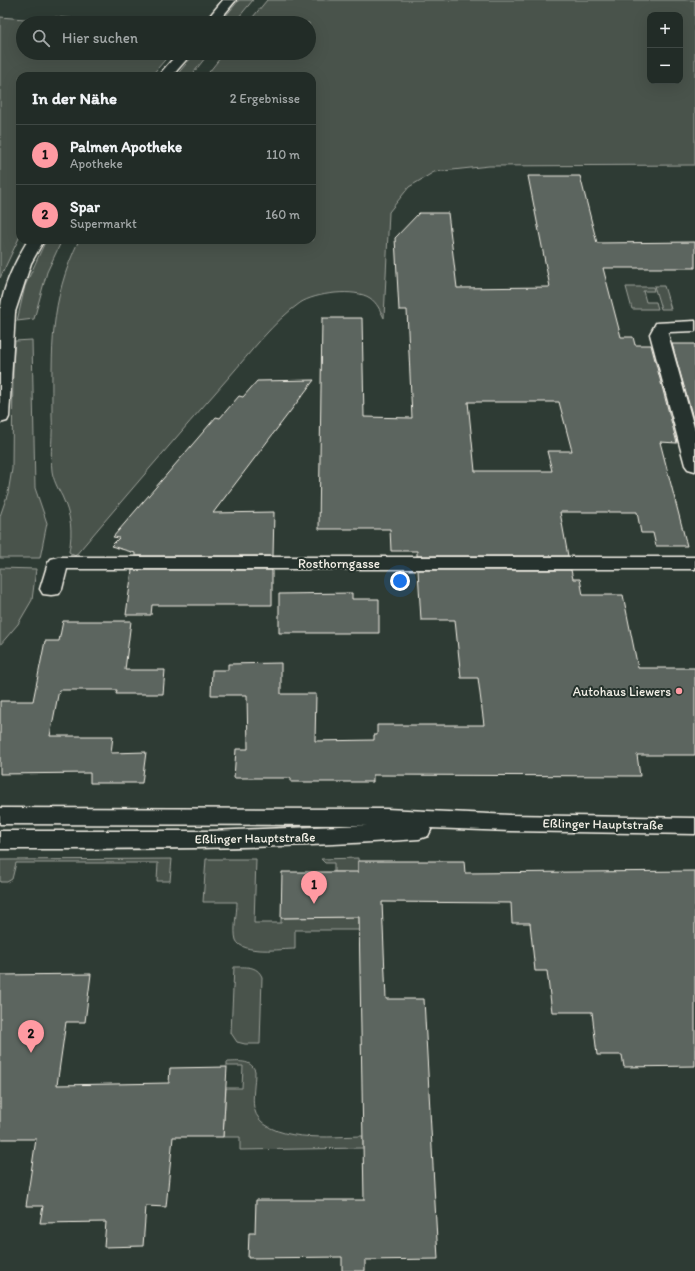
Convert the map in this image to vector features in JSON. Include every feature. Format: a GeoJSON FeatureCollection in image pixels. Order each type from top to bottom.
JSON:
{"type":"FeatureCollection","features":[{"type":"Feature","properties":{"kind":"street"},"geometry":{"type":"LineString","coordinates":[[216,16],[230,0]]}},
{"type":"Feature","properties":{"kind":"street"},"geometry":{"type":"LineString","coordinates":[[169,72],[179,60]]}},
{"type":"Feature","properties":{"kind":"street"},"geometry":{"type":"LineString","coordinates":[[0,417],[3,313],[23,263],[34,244]]}},
{"type":"Feature","properties":{"kind":"street"},"geometry":{"type":"LineString","coordinates":[[695,326],[662,327],[659,334],[695,465]]}},
{"type":"Feature","properties":{"kind":"street","name":"Rosthorngasse"},"geometry":{"type":"LineString","coordinates":[[51,589],[58,564],[695,563]]}},
{"type":"Feature","properties":{"kind":"street","name":"Eßlinger Hauptstraße"},"geometry":{"type":"LineString","coordinates":[[0,816],[386,817],[510,823],[695,826]]}},
{"type":"Feature","properties":{"kind":"street","name":"Eßlinger Hauptstraße"},"geometry":{"type":"LineString","coordinates":[[0,840],[191,840],[356,835],[510,823]]}},
{"type":"Feature","properties":{"kind":"shaded area"},"geometry":{"type":"Polygon","coordinates":[[[239,0],[253,0],[240,16],[226,16],[239,0]]]}},
{"type":"Feature","properties":{"kind":"shaded area"},"geometry":{"type":"Polygon","coordinates":[[[267,0],[695,0],[695,165],[489,166],[434,172],[409,187],[389,212],[384,318],[378,307],[370,298],[355,293],[325,294],[300,303],[281,319],[263,338],[75,556],[69,552],[71,530],[69,517],[52,471],[51,457],[54,326],[62,284],[77,244],[316,244],[316,72],[209,72],[219,60],[316,60],[316,16],[254,16],[267,0]]]}},
{"type":"Feature","properties":{"kind":"shaded area"},"geometry":{"type":"Polygon","coordinates":[[[0,17],[16,18],[16,60],[165,60],[154,72],[16,72],[16,244],[0,278],[0,17]]]}},
{"type":"Feature","properties":{"kind":"shaded area"},"geometry":{"type":"Polygon","coordinates":[[[189,60],[204,60],[194,72],[179,72],[189,60]]]}},
{"type":"Feature","properties":{"kind":"shaded area"},"geometry":{"type":"Polygon","coordinates":[[[44,244],[60,244],[47,272],[34,319],[17,321],[25,286],[44,244]]]}},
{"type":"Feature","properties":{"kind":"shaded area"},"geometry":{"type":"Polygon","coordinates":[[[654,286],[664,286],[671,309],[661,309],[654,286]]]}},
{"type":"Feature","properties":{"kind":"shaded area"},"geometry":{"type":"Polygon","coordinates":[[[626,287],[653,287],[654,291],[643,291],[646,302],[656,302],[658,309],[632,309],[626,287]]]}},
{"type":"Feature","properties":{"kind":"shaded area"},"geometry":{"type":"Polygon","coordinates":[[[32,340],[35,488],[47,523],[40,558],[0,558],[0,516],[8,493],[12,469],[13,364],[15,341],[32,340]]]}},
{"type":"Feature","properties":{"kind":"shaded area"},"geometry":{"type":"Polygon","coordinates":[[[0,568],[36,569],[32,600],[18,624],[0,645],[0,568]]]}},
{"type":"Feature","properties":{"kind":"shaded area"},"geometry":{"type":"Polygon","coordinates":[[[358,858],[359,930],[295,930],[295,949],[263,950],[246,948],[240,945],[236,940],[235,931],[237,902],[203,902],[206,859],[256,859],[254,923],[281,923],[281,918],[347,917],[346,872],[334,872],[334,863],[325,863],[321,859],[358,858]]]}},
{"type":"Feature","properties":{"kind":"shaded area"},"geometry":{"type":"Polygon","coordinates":[[[172,859],[170,881],[157,881],[158,863],[16,863],[12,879],[7,882],[0,882],[0,860],[172,859]]]}},
{"type":"Feature","properties":{"kind":"shaded area"},"geometry":{"type":"Polygon","coordinates":[[[234,967],[246,967],[257,970],[262,977],[260,1044],[245,1044],[237,1042],[231,1033],[234,967]]]}},
{"type":"Feature","properties":{"kind":"shaded area"},"geometry":{"type":"Polygon","coordinates":[[[227,1062],[244,1062],[253,1067],[255,1071],[253,1095],[254,1108],[260,1120],[271,1128],[285,1133],[301,1136],[363,1136],[363,1148],[240,1150],[240,1137],[223,1137],[226,1088],[242,1088],[243,1066],[227,1066],[227,1062]]]}},
{"type":"Feature","properties":{"kind":"building"},"geometry":{"type":"Polygon","coordinates":[[[528,176],[580,176],[597,243],[695,242],[695,268],[603,268],[621,337],[633,337],[635,345],[651,345],[677,443],[660,442],[687,546],[656,546],[653,533],[641,533],[637,512],[560,512],[568,556],[417,556],[417,551],[391,551],[390,529],[319,529],[322,318],[362,318],[364,417],[412,418],[407,310],[399,310],[395,238],[419,213],[448,213],[457,288],[550,287],[528,176]],[[468,402],[475,471],[552,471],[547,451],[572,451],[559,402],[468,402]]]}},
{"type":"Feature","properties":{"kind":"building"},"geometry":{"type":"Polygon","coordinates":[[[672,344],[695,344],[695,425],[672,344]]]}},
{"type":"Feature","properties":{"kind":"building"},"geometry":{"type":"Polygon","coordinates":[[[314,380],[213,513],[274,512],[273,556],[135,556],[135,553],[111,546],[119,538],[113,537],[216,417],[220,418],[239,396],[243,397],[257,381],[314,380]]]}},
{"type":"Feature","properties":{"kind":"building"},"geometry":{"type":"Polygon","coordinates":[[[132,570],[272,570],[272,605],[152,605],[151,615],[126,615],[132,570]]]}},
{"type":"Feature","properties":{"kind":"building"},"geometry":{"type":"Polygon","coordinates":[[[418,570],[571,570],[573,579],[580,579],[583,595],[623,595],[638,668],[695,668],[695,755],[637,755],[640,776],[373,775],[373,782],[291,782],[291,778],[234,778],[236,749],[248,749],[247,695],[211,695],[212,670],[228,670],[228,664],[281,663],[281,694],[316,694],[315,741],[374,740],[374,735],[377,735],[377,725],[484,725],[478,678],[461,678],[455,620],[421,620],[418,570]]]}},
{"type":"Feature","properties":{"kind":"building"},"geometry":{"type":"Polygon","coordinates":[[[352,593],[352,599],[379,599],[379,633],[279,633],[279,594],[352,593]]]}},
{"type":"Feature","properties":{"kind":"building"},"geometry":{"type":"Polygon","coordinates":[[[63,621],[131,621],[125,670],[165,670],[163,694],[116,694],[117,690],[59,690],[50,736],[113,736],[111,753],[146,752],[142,783],[90,783],[90,773],[0,774],[0,701],[33,701],[45,641],[59,641],[63,621]]]}},
{"type":"Feature","properties":{"kind":"building"},"geometry":{"type":"Polygon","coordinates":[[[358,861],[464,861],[465,873],[695,871],[695,1066],[624,1067],[622,1055],[597,1055],[592,1012],[552,1012],[547,971],[535,971],[530,923],[512,923],[511,903],[382,902],[386,999],[424,999],[438,1259],[365,1260],[365,1271],[342,1271],[342,1257],[248,1258],[249,1233],[255,1233],[256,1200],[364,1200],[359,917],[281,918],[282,872],[358,872],[358,861]]]}},
{"type":"Feature","properties":{"kind":"building"},"geometry":{"type":"Polygon","coordinates":[[[91,974],[85,1022],[66,1022],[57,1085],[169,1083],[170,1068],[227,1067],[223,1137],[173,1137],[166,1207],[146,1206],[143,1246],[104,1247],[106,1222],[40,1223],[43,1206],[26,1206],[36,1139],[0,1139],[0,975],[91,974]]]}},
{"type":"Feature","properties":{"kind":"place","name":"Autohaus Liewers"},"geometry":{"type":"Point","coordinates":[679,691]}},
{"type":"Feature","properties":{"kind":"place","name":"Palmen Apotheke"},"geometry":{"type":"Point","coordinates":[314,904]}},
{"type":"Feature","properties":{"kind":"place","name":"Spar"},"geometry":{"type":"Point","coordinates":[31,1053]}}]}
